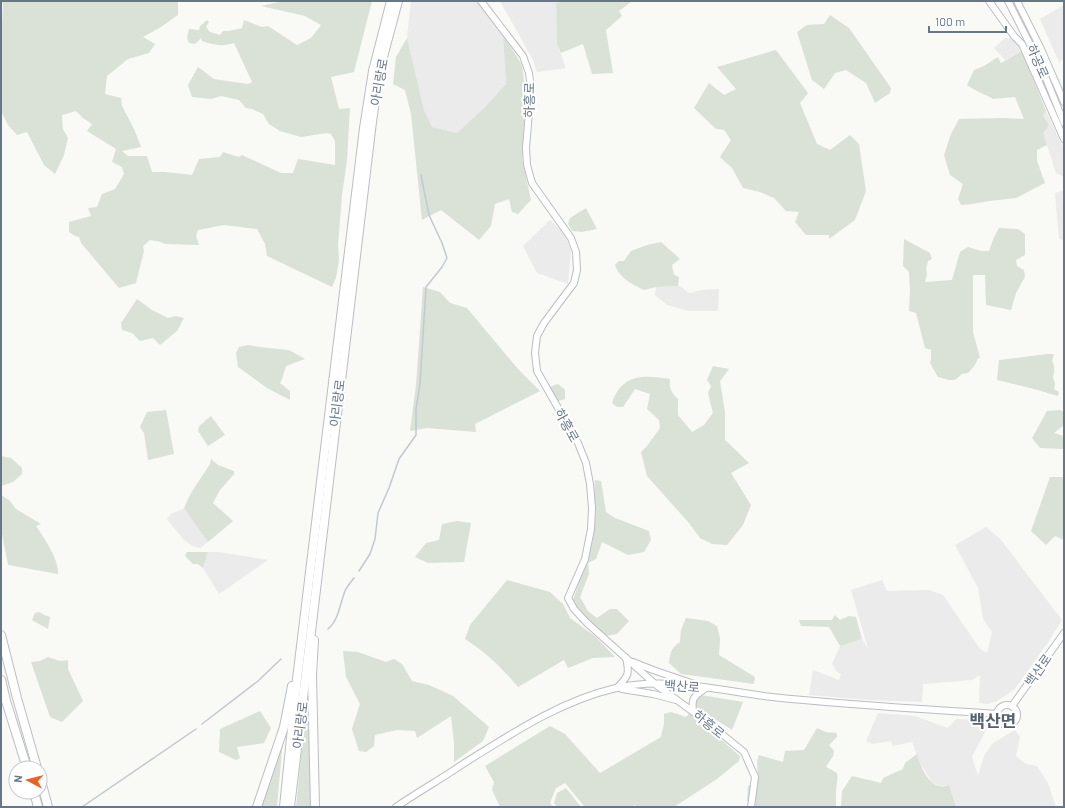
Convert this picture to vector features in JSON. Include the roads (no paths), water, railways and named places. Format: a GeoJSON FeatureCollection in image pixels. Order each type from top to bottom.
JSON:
{"type":"FeatureCollection","features":[{"type":"Feature","properties":{"kind":"highway","name":"아리랑로"},"geometry":{"type":"LineString","coordinates":[[284,807],[297,679],[364,128],[373,71],[391,1]]}},
{"type":"Feature","properties":{"kind":"highway","name":"아리랑로"},"geometry":{"type":"LineString","coordinates":[[290,807],[372,122],[379,72],[398,1]]}},
{"type":"Feature","properties":{"kind":"highway"},"geometry":{"type":"LineString","coordinates":[[312,618],[315,625],[312,675],[315,807]]}},
{"type":"Feature","properties":{"kind":"highway"},"geometry":{"type":"LineString","coordinates":[[1,635],[35,760]]}},
{"type":"Feature","properties":{"kind":"highway"},"geometry":{"type":"LineString","coordinates":[[257,807],[284,727],[292,685],[297,679]]}},
{"type":"Feature","properties":{"kind":"highway"},"geometry":{"type":"LineString","coordinates":[[1,680],[24,760]]}},
{"type":"Feature","properties":{"kind":"street","name":"하흥로"},"geometry":{"type":"LineString","coordinates":[[481,1],[523,56],[529,72],[531,88],[526,148],[527,165],[532,183],[571,238],[576,252],[578,270],[574,283],[544,323],[538,336],[535,353],[537,371],[578,443],[586,463],[590,484],[592,529],[585,559],[568,598],[574,609],[586,623],[656,684],[693,711],[744,752],[756,777],[752,807]]}},
{"type":"Feature","properties":{"kind":"street"},"geometry":{"type":"LineString","coordinates":[[990,1],[1014,36],[1022,44],[1064,139]]}},
{"type":"Feature","properties":{"kind":"street","name":"하공로"},"geometry":{"type":"LineString","coordinates":[[1008,1],[1041,66],[1064,123]]}},
{"type":"Feature","properties":{"kind":"street","name":"하공로"},"geometry":{"type":"LineString","coordinates":[[1016,1],[1041,49],[1064,102]]}},
{"type":"Feature","properties":{"kind":"street","name":"백산로"},"geometry":{"type":"LineString","coordinates":[[1012,706],[1064,633]]}},
{"type":"Feature","properties":{"kind":"street"},"geometry":{"type":"LineString","coordinates":[[617,688],[629,673],[626,658]]}},
{"type":"Feature","properties":{"kind":"street"},"geometry":{"type":"LineString","coordinates":[[626,658],[653,670],[706,688]]}},
{"type":"Feature","properties":{"kind":"street","name":"백산로"},"geometry":{"type":"LineString","coordinates":[[396,807],[510,734],[559,708],[617,688],[656,684],[706,688],[771,697],[865,706],[998,714]]}},
{"type":"Feature","properties":{"kind":"street"},"geometry":{"type":"LineString","coordinates":[[617,688],[653,694],[680,701]]}},
{"type":"Feature","properties":{"kind":"street"},"geometry":{"type":"LineString","coordinates":[[693,711],[693,698],[706,688]]}},
{"type":"Feature","properties":{"kind":"street"},"geometry":{"type":"LineString","coordinates":[[1006,705],[1012,706],[1016,711],[1017,716],[1012,724],[1006,725],[1001,722],[998,714],[1003,706],[1006,705]]}},
{"type":"Feature","properties":{"kind":"waterway"},"geometry":{"type":"LineString","coordinates":[[359,571],[370,554],[375,539],[378,513],[399,459],[416,435],[416,409],[420,384],[426,287],[442,267],[447,258],[429,215],[421,175]]}},
{"type":"Feature","properties":{"kind":"waterway"},"geometry":{"type":"LineString","coordinates":[[328,629],[335,621],[345,591],[354,578]]}},
{"type":"Feature","properties":{"kind":"waterway"},"geometry":{"type":"LineString","coordinates":[[202,724],[258,681],[281,659]]}},
{"type":"Feature","properties":{"kind":"waterway"},"geometry":{"type":"LineString","coordinates":[[82,807],[196,729]]}},
{"type":"Feature","properties":{"kind":"district","name":"백산면"},"geometry":{"type":"Point","coordinates":[993,720]}}]}
